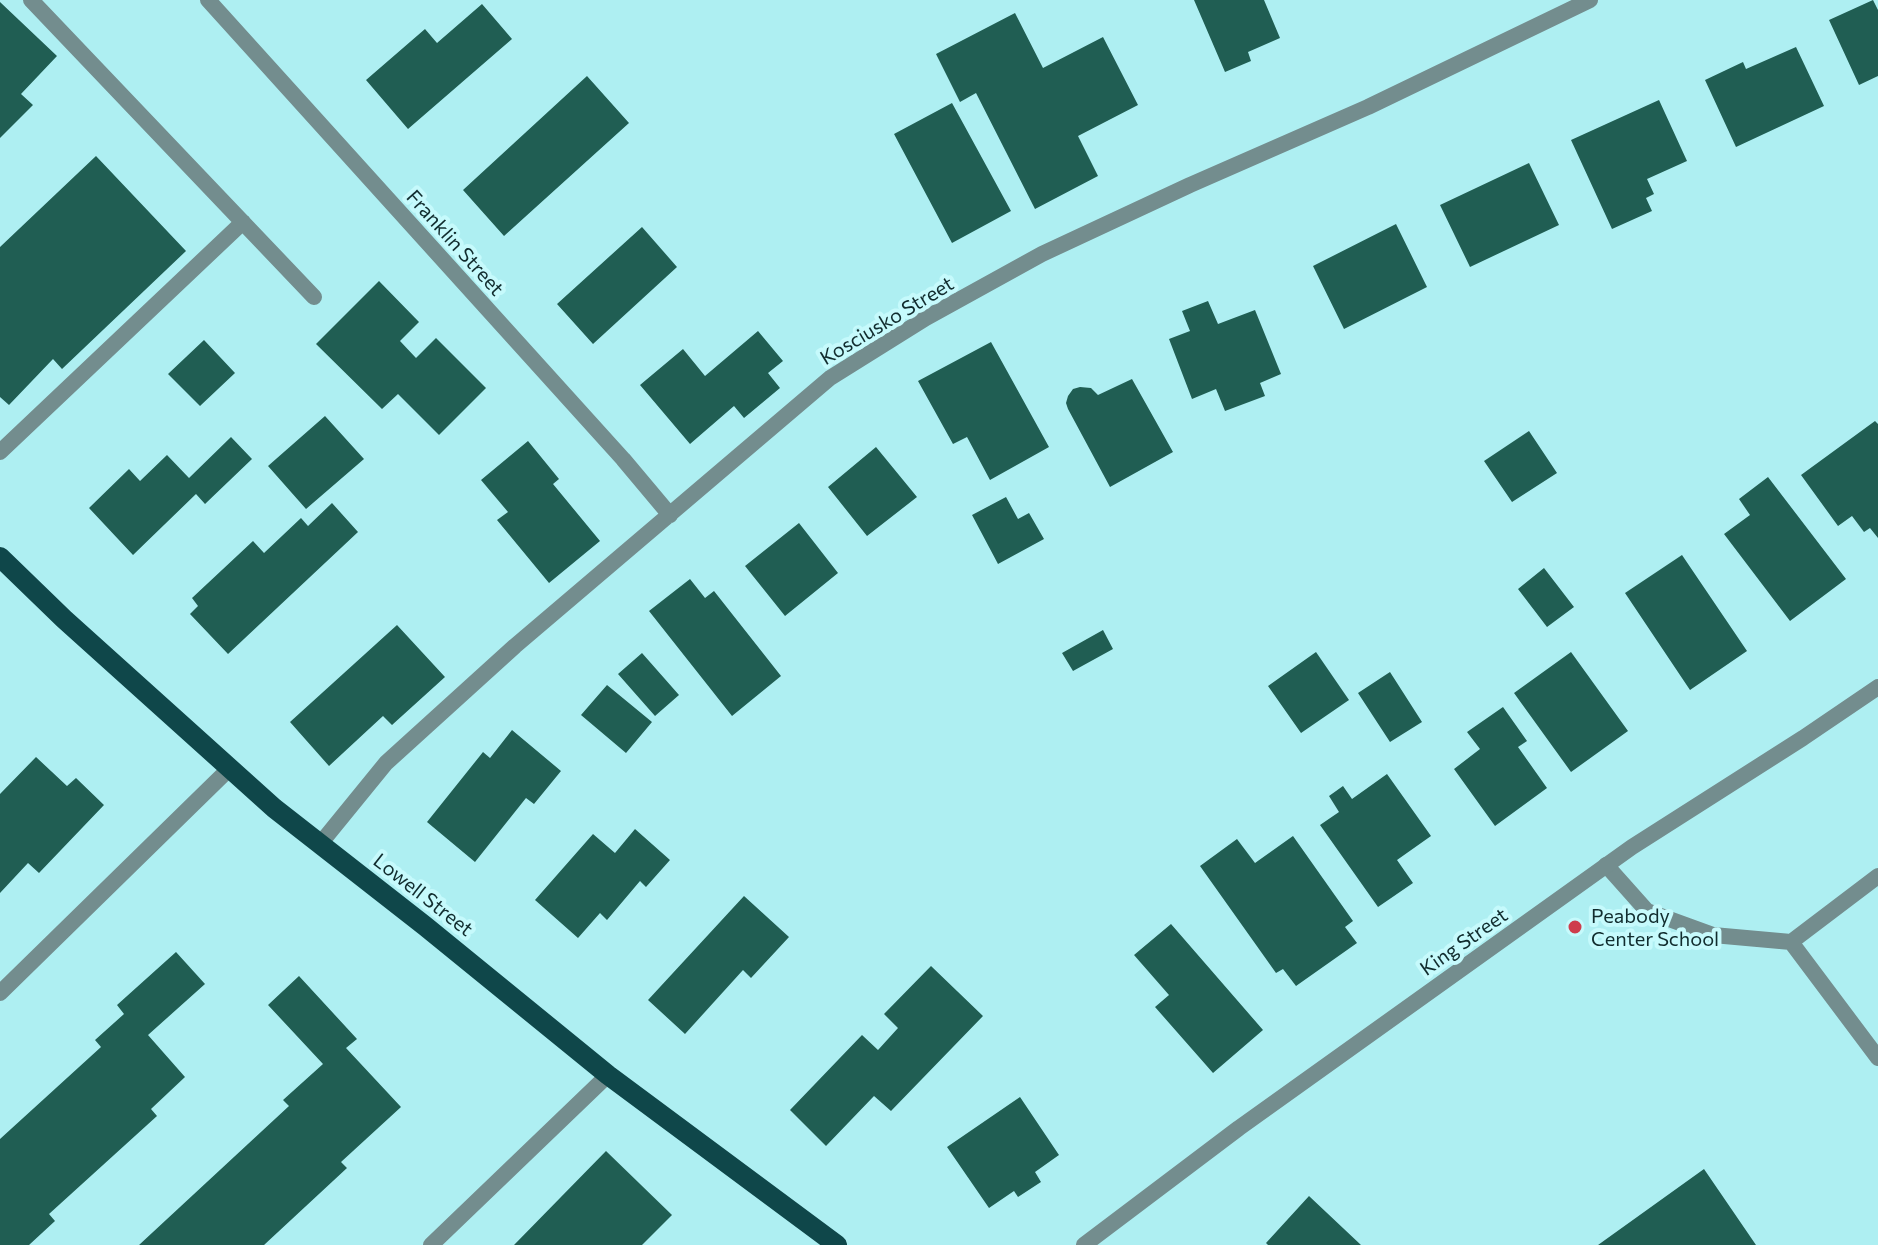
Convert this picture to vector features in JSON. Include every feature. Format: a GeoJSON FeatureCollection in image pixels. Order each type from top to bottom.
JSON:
{"type":"FeatureCollection","features":[{"type":"Feature","properties":{"kind":"main road","name":"Lowell Street"},"geometry":{"type":"LineString","coordinates":[[0,557],[64,619],[274,808],[608,1075],[837,1245]]}},
{"type":"Feature","properties":{"kind":"street"},"geometry":{"type":"LineString","coordinates":[[31,0],[314,297]]}},
{"type":"Feature","properties":{"kind":"street","name":"Franklin Street"},"geometry":{"type":"LineString","coordinates":[[208,0],[670,515]]}},
{"type":"Feature","properties":{"kind":"street","name":"Kosciusko Street"},"geometry":{"type":"LineString","coordinates":[[320,844],[386,763],[515,646],[830,378],[926,318],[1042,254],[1368,107],[1590,0]]}},
{"type":"Feature","properties":{"kind":"street"},"geometry":{"type":"LineString","coordinates":[[0,452],[243,222]]}},
{"type":"Feature","properties":{"kind":"street","name":"King Street"},"geometry":{"type":"LineString","coordinates":[[1084,1245],[1274,1102],[1606,865],[1878,687]]}},
{"type":"Feature","properties":{"kind":"street"},"geometry":{"type":"LineString","coordinates":[[0,993],[229,769]]}},
{"type":"Feature","properties":{"kind":"street"},"geometry":{"type":"LineString","coordinates":[[1606,865],[1647,911],[1713,935],[1791,942],[1878,876]]}},
{"type":"Feature","properties":{"kind":"street"},"geometry":{"type":"LineString","coordinates":[[1791,942],[1878,1058]]}},
{"type":"Feature","properties":{"kind":"street"},"geometry":{"type":"LineString","coordinates":[[431,1245],[608,1075]]}},
{"type":"Feature","properties":{"kind":"building"},"geometry":{"type":"Polygon","coordinates":[[[1194,0],[1264,0],[1280,38],[1248,52],[1251,61],[1225,72],[1194,0]]]}},
{"type":"Feature","properties":{"kind":"building"},"geometry":{"type":"Polygon","coordinates":[[[1873,0],[1878,10],[1878,76],[1859,85],[1829,20],[1873,0]]]}},
{"type":"Feature","properties":{"kind":"building"},"geometry":{"type":"Polygon","coordinates":[[[0,2],[57,56],[21,94],[33,105],[0,138],[0,2]]]}},
{"type":"Feature","properties":{"kind":"building"},"geometry":{"type":"Polygon","coordinates":[[[482,4],[512,39],[408,129],[366,80],[425,29],[437,43],[482,4]]]}},
{"type":"Feature","properties":{"kind":"building"},"geometry":{"type":"Polygon","coordinates":[[[1015,13],[1043,68],[1103,37],[1138,105],[1078,136],[1098,176],[1035,209],[976,93],[960,102],[936,54],[1015,13]]]}},
{"type":"Feature","properties":{"kind":"building"},"geometry":{"type":"Polygon","coordinates":[[[1796,47],[1824,106],[1736,147],[1705,80],[1743,62],[1746,69],[1796,47]]]}},
{"type":"Feature","properties":{"kind":"building"},"geometry":{"type":"Polygon","coordinates":[[[587,76],[629,123],[504,236],[463,190],[587,76]]]}},
{"type":"Feature","properties":{"kind":"building"},"geometry":{"type":"Polygon","coordinates":[[[1659,100],[1687,161],[1647,179],[1654,194],[1646,198],[1652,211],[1612,229],[1571,140],[1659,100]]]}},
{"type":"Feature","properties":{"kind":"building"},"geometry":{"type":"Polygon","coordinates":[[[952,103],[1011,211],[952,243],[894,134],[952,103]]]}},
{"type":"Feature","properties":{"kind":"building"},"geometry":{"type":"Polygon","coordinates":[[[96,156],[186,251],[62,369],[53,359],[9,405],[0,397],[0,247],[96,156]]]}},
{"type":"Feature","properties":{"kind":"building"},"geometry":{"type":"Polygon","coordinates":[[[1529,163],[1559,225],[1470,267],[1440,205],[1529,163]]]}},
{"type":"Feature","properties":{"kind":"building"},"geometry":{"type":"Polygon","coordinates":[[[1396,224],[1427,287],[1344,329],[1313,266],[1396,224]]]}},
{"type":"Feature","properties":{"kind":"building"},"geometry":{"type":"Polygon","coordinates":[[[642,227],[677,267],[593,344],[557,304],[642,227]]]}},
{"type":"Feature","properties":{"kind":"building"},"geometry":{"type":"Polygon","coordinates":[[[379,281],[419,322],[400,341],[416,358],[436,338],[486,388],[439,435],[398,394],[382,409],[316,344],[379,281]]]}},
{"type":"Feature","properties":{"kind":"building"},"geometry":{"type":"Polygon","coordinates":[[[1208,301],[1218,324],[1255,310],[1281,374],[1260,383],[1265,396],[1225,411],[1216,389],[1192,399],[1169,339],[1190,331],[1182,311],[1208,301]]]}},
{"type":"Feature","properties":{"kind":"building"},"geometry":{"type":"Polygon","coordinates":[[[758,331],[783,361],[768,373],[780,388],[744,418],[734,406],[690,444],[640,385],[683,349],[705,376],[758,331]]]}},
{"type":"Feature","properties":{"kind":"building"},"geometry":{"type":"Polygon","coordinates":[[[204,340],[235,373],[200,406],[168,374],[204,340]]]}},
{"type":"Feature","properties":{"kind":"building"},"geometry":{"type":"Polygon","coordinates":[[[991,342],[1049,447],[990,480],[967,437],[953,444],[918,381],[991,342]]]}},
{"type":"Feature","properties":{"kind":"building"},"geometry":{"type":"Polygon","coordinates":[[[1132,379],[1173,452],[1110,487],[1066,403],[1073,389],[1091,388],[1098,395],[1132,379]]]}},
{"type":"Feature","properties":{"kind":"building"},"geometry":{"type":"Polygon","coordinates":[[[325,416],[364,459],[306,509],[268,466],[325,416]]]}},
{"type":"Feature","properties":{"kind":"building"},"geometry":{"type":"Polygon","coordinates":[[[1875,421],[1878,424],[1878,538],[1870,528],[1864,532],[1852,516],[1838,526],[1801,475],[1875,421]]]}},
{"type":"Feature","properties":{"kind":"building"},"geometry":{"type":"Polygon","coordinates":[[[1529,431],[1557,473],[1512,502],[1484,461],[1529,431]]]}},
{"type":"Feature","properties":{"kind":"building"},"geometry":{"type":"Polygon","coordinates":[[[231,437],[252,459],[205,504],[196,494],[133,555],[89,508],[129,469],[140,481],[167,455],[189,478],[231,437]]]}},
{"type":"Feature","properties":{"kind":"building"},"geometry":{"type":"Polygon","coordinates":[[[528,441],[559,479],[553,484],[600,541],[549,583],[497,520],[508,512],[481,480],[528,441]]]}},
{"type":"Feature","properties":{"kind":"building"},"geometry":{"type":"Polygon","coordinates":[[[876,447],[917,497],[867,536],[828,487],[876,447]]]}},
{"type":"Feature","properties":{"kind":"building"},"geometry":{"type":"Polygon","coordinates":[[[1768,477],[1846,579],[1790,621],[1724,534],[1750,515],[1739,499],[1768,477]]]}},
{"type":"Feature","properties":{"kind":"building"},"geometry":{"type":"Polygon","coordinates":[[[1006,497],[1018,519],[1029,513],[1044,539],[998,564],[972,515],[1006,497]]]}},
{"type":"Feature","properties":{"kind":"building"},"geometry":{"type":"Polygon","coordinates":[[[332,503],[358,532],[228,654],[190,614],[198,606],[192,598],[253,541],[264,553],[301,518],[308,526],[332,503]]]}},
{"type":"Feature","properties":{"kind":"building"},"geometry":{"type":"Polygon","coordinates":[[[799,523],[838,573],[785,616],[745,566],[799,523]]]}},
{"type":"Feature","properties":{"kind":"building"},"geometry":{"type":"Polygon","coordinates":[[[1682,555],[1747,651],[1690,690],[1625,593],[1682,555]]]}},
{"type":"Feature","properties":{"kind":"building"},"geometry":{"type":"Polygon","coordinates":[[[1544,568],[1574,607],[1547,627],[1518,589],[1544,568]]]}},
{"type":"Feature","properties":{"kind":"building"},"geometry":{"type":"Polygon","coordinates":[[[690,579],[705,598],[714,591],[781,676],[732,716],[649,611],[690,579]]]}},
{"type":"Feature","properties":{"kind":"building"},"geometry":{"type":"Polygon","coordinates":[[[397,625],[445,677],[392,725],[383,716],[329,766],[290,722],[397,625]]]}},
{"type":"Feature","properties":{"kind":"building"},"geometry":{"type":"Polygon","coordinates":[[[1103,630],[1113,649],[1073,671],[1062,653],[1103,630]]]}},
{"type":"Feature","properties":{"kind":"building"},"geometry":{"type":"Polygon","coordinates":[[[1316,652],[1349,700],[1301,733],[1268,686],[1316,652]]]}},
{"type":"Feature","properties":{"kind":"building"},"geometry":{"type":"Polygon","coordinates":[[[1571,652],[1628,731],[1571,772],[1514,693],[1571,652]]]}},
{"type":"Feature","properties":{"kind":"building"},"geometry":{"type":"Polygon","coordinates":[[[642,653],[679,695],[655,716],[618,674],[642,653]]]}},
{"type":"Feature","properties":{"kind":"building"},"geometry":{"type":"Polygon","coordinates":[[[1390,672],[1422,722],[1390,742],[1358,693],[1390,672]]]}},
{"type":"Feature","properties":{"kind":"building"},"geometry":{"type":"Polygon","coordinates":[[[607,685],[652,722],[626,753],[581,715],[607,685]]]}},
{"type":"Feature","properties":{"kind":"building"},"geometry":{"type":"Polygon","coordinates":[[[1503,707],[1527,741],[1518,747],[1547,788],[1495,826],[1454,769],[1480,749],[1467,732],[1503,707]]]}},
{"type":"Feature","properties":{"kind":"building"},"geometry":{"type":"Polygon","coordinates":[[[512,730],[561,771],[534,804],[526,798],[475,862],[427,822],[483,752],[490,758],[512,730]]]}},
{"type":"Feature","properties":{"kind":"building"},"geometry":{"type":"Polygon","coordinates":[[[36,757],[67,786],[76,778],[104,805],[39,873],[28,863],[0,893],[0,794],[36,757]]]}},
{"type":"Feature","properties":{"kind":"building"},"geometry":{"type":"Polygon","coordinates":[[[1387,774],[1431,836],[1397,860],[1413,883],[1378,907],[1320,825],[1339,812],[1329,796],[1343,786],[1352,799],[1387,774]]]}},
{"type":"Feature","properties":{"kind":"building"},"geometry":{"type":"Polygon","coordinates":[[[635,829],[670,860],[646,887],[640,881],[607,920],[600,913],[578,938],[535,900],[593,834],[615,853],[635,829]]]}},
{"type":"Feature","properties":{"kind":"building"},"geometry":{"type":"Polygon","coordinates":[[[1293,836],[1353,921],[1345,927],[1357,943],[1296,986],[1283,969],[1276,973],[1200,866],[1237,839],[1255,863],[1293,836]]]}},
{"type":"Feature","properties":{"kind":"building"},"geometry":{"type":"Polygon","coordinates":[[[744,896],[789,937],[751,978],[743,970],[685,1034],[648,1000],[744,896]]]}},
{"type":"Feature","properties":{"kind":"building"},"geometry":{"type":"Polygon","coordinates":[[[1171,924],[1263,1030],[1213,1073],[1155,1007],[1169,995],[1134,955],[1171,924]]]}},
{"type":"Feature","properties":{"kind":"building"},"geometry":{"type":"Polygon","coordinates":[[[176,952],[205,984],[148,1035],[185,1077],[151,1109],[157,1116],[49,1214],[55,1221],[29,1245],[0,1245],[0,1139],[101,1047],[95,1040],[124,1014],[117,1005],[176,952]]]}},
{"type":"Feature","properties":{"kind":"building"},"geometry":{"type":"Polygon","coordinates":[[[931,966],[983,1016],[891,1111],[874,1096],[826,1146],[790,1110],[862,1035],[878,1050],[898,1028],[884,1014],[931,966]]]}},
{"type":"Feature","properties":{"kind":"building"},"geometry":{"type":"Polygon","coordinates":[[[299,976],[357,1039],[346,1048],[401,1107],[341,1162],[347,1168],[264,1245],[139,1245],[289,1106],[283,1100],[323,1064],[268,1005],[299,976]]]}},
{"type":"Feature","properties":{"kind":"building"},"geometry":{"type":"Polygon","coordinates":[[[1020,1097],[1059,1155],[1035,1172],[1041,1182],[1018,1197],[1014,1191],[989,1208],[947,1147],[1020,1097]]]}},
{"type":"Feature","properties":{"kind":"building"},"geometry":{"type":"Polygon","coordinates":[[[606,1151],[672,1215],[642,1245],[514,1245],[606,1151]]]}},
{"type":"Feature","properties":{"kind":"building"},"geometry":{"type":"Polygon","coordinates":[[[1704,1169],[1756,1245],[1598,1245],[1704,1169]]]}},
{"type":"Feature","properties":{"kind":"building"},"geometry":{"type":"Polygon","coordinates":[[[1309,1196],[1361,1245],[1268,1245],[1266,1243],[1309,1196]]]}},
{"type":"Feature","properties":{"kind":"place","name":"Peabody Center School"},"geometry":{"type":"Point","coordinates":[1575,927]}}]}
